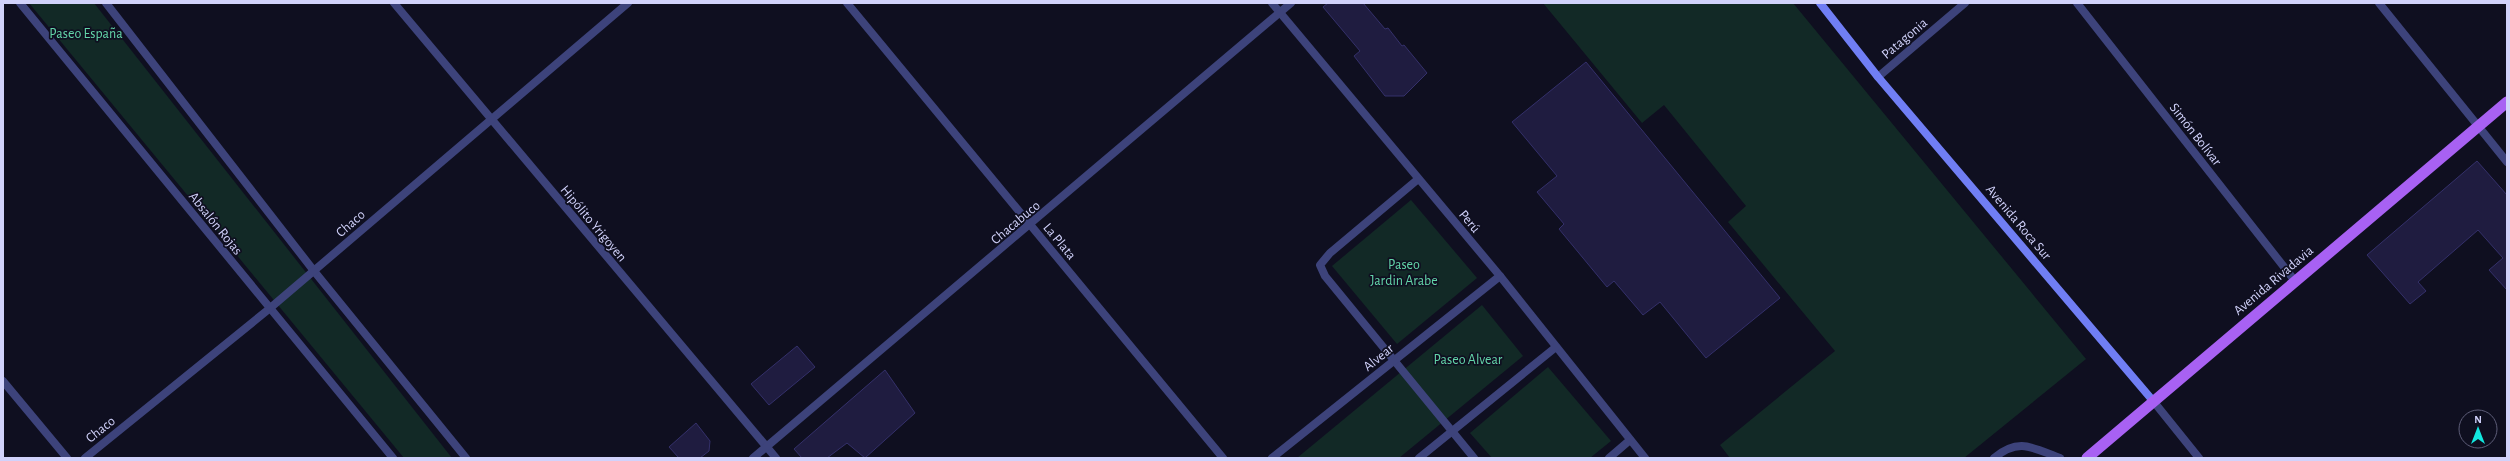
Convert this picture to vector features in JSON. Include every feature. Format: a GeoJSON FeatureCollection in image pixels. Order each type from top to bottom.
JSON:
{"type":"FeatureCollection","features":[{"type":"Feature","properties":{"kind":"main road","name":"Avenida Roca Sur"},"geometry":{"type":"LineString","coordinates":[[1820,3],[1878,77],[2154,402]]}},
{"type":"Feature","properties":{"kind":"main road","name":"Avenida Rivadavia"},"geometry":{"type":"LineString","coordinates":[[2087,458],[2507,102]]}},
{"type":"Feature","properties":{"kind":"street","name":"Absalón Rojas"},"geometry":{"type":"LineString","coordinates":[[20,3],[269,309],[393,458]]}},
{"type":"Feature","properties":{"kind":"street"},"geometry":{"type":"LineString","coordinates":[[106,3],[314,271],[466,458]]}},
{"type":"Feature","properties":{"kind":"street","name":"Hipólito Yrigoyen"},"geometry":{"type":"LineString","coordinates":[[394,3],[776,458]]}},
{"type":"Feature","properties":{"kind":"street","name":"Chaco"},"geometry":{"type":"LineString","coordinates":[[85,458],[269,309],[490,119],[628,3]]}},
{"type":"Feature","properties":{"kind":"street","name":"La Plata"},"geometry":{"type":"LineString","coordinates":[[848,3],[1224,458]]}},
{"type":"Feature","properties":{"kind":"street","name":"Perú"},"geometry":{"type":"LineString","coordinates":[[1272,3],[1417,180],[1500,276],[1630,440],[1646,458]]}},
{"type":"Feature","properties":{"kind":"street","name":"Chacabuco"},"geometry":{"type":"LineString","coordinates":[[753,458],[1031,226],[1291,3]]}},
{"type":"Feature","properties":{"kind":"street","name":"Patagonia"},"geometry":{"type":"LineString","coordinates":[[1878,77],[1965,3]]}},
{"type":"Feature","properties":{"kind":"street","name":"Simón Bolívar"},"geometry":{"type":"LineString","coordinates":[[2077,3],[2295,281]]}},
{"type":"Feature","properties":{"kind":"street"},"geometry":{"type":"LineString","coordinates":[[2379,3],[2507,162]]}},
{"type":"Feature","properties":{"kind":"street"},"geometry":{"type":"LineString","coordinates":[[1417,180],[1330,254],[1320,265],[1324,276],[1395,360],[1474,458]]}},
{"type":"Feature","properties":{"kind":"street","name":"Alvear"},"geometry":{"type":"LineString","coordinates":[[1272,458],[1500,276]]}},
{"type":"Feature","properties":{"kind":"street"},"geometry":{"type":"LineString","coordinates":[[1419,458],[1556,347]]}},
{"type":"Feature","properties":{"kind":"street"},"geometry":{"type":"LineString","coordinates":[[3,381],[67,458]]}},
{"type":"Feature","properties":{"kind":"street","name":"Avenida Roca Sur"},"geometry":{"type":"LineString","coordinates":[[2154,402],[2199,458]]}},
{"type":"Feature","properties":{"kind":"street"},"geometry":{"type":"LineString","coordinates":[[1609,458],[1630,440]]}},
{"type":"Feature","properties":{"kind":"street"},"geometry":{"type":"LineString","coordinates":[[1994,458],[2003,451],[2024,444],[2060,458]]}},
{"type":"Feature","properties":{"kind":"green space","name":"Paseo España"},"geometry":{"type":"Polygon","coordinates":[[[29,3],[94,3],[452,458],[404,458],[29,3]]]}},
{"type":"Feature","properties":{"kind":"green space"},"geometry":{"type":"Polygon","coordinates":[[[1543,3],[1793,3],[2086,359],[1964,458],[1730,458],[1720,445],[1835,351],[1728,222],[1746,206],[1664,105],[1642,123],[1543,3]]]}},
{"type":"Feature","properties":{"kind":"green space","name":"Paseo Jardin Arabe"},"geometry":{"type":"Polygon","coordinates":[[[1411,200],[1477,278],[1397,344],[1332,266],[1411,200]]]}},
{"type":"Feature","properties":{"kind":"green space","name":"Paseo Alvear"},"geometry":{"type":"Polygon","coordinates":[[[1482,305],[1523,356],[1399,458],[1297,458],[1482,305]]]}},
{"type":"Feature","properties":{"kind":"green space"},"geometry":{"type":"Polygon","coordinates":[[[1548,367],[1611,441],[1590,458],[1492,458],[1470,433],[1548,367]]]}},
{"type":"Feature","properties":{"kind":"building"},"geometry":{"type":"Polygon","coordinates":[[[1328,3],[1363,3],[1385,29],[1388,28],[1402,46],[1404,45],[1427,73],[1404,96],[1385,96],[1354,56],[1360,51],[1323,7],[1328,3]]]}},
{"type":"Feature","properties":{"kind":"building"},"geometry":{"type":"Polygon","coordinates":[[[1586,62],[1780,298],[1706,358],[1660,302],[1643,315],[1614,281],[1607,287],[1559,229],[1564,224],[1537,192],[1557,176],[1512,122],[1586,62]]]}},
{"type":"Feature","properties":{"kind":"building"},"geometry":{"type":"Polygon","coordinates":[[[2477,161],[2507,195],[2507,290],[2489,270],[2503,258],[2478,230],[2418,282],[2426,291],[2410,304],[2367,255],[2477,161]]]}},
{"type":"Feature","properties":{"kind":"building"},"geometry":{"type":"Polygon","coordinates":[[[797,346],[815,367],[769,405],[751,384],[797,346]]]}},
{"type":"Feature","properties":{"kind":"building"},"geometry":{"type":"Polygon","coordinates":[[[885,370],[915,413],[865,458],[847,443],[827,458],[802,458],[794,449],[885,370]]]}},
{"type":"Feature","properties":{"kind":"building"},"geometry":{"type":"Polygon","coordinates":[[[696,423],[710,441],[709,451],[700,458],[679,458],[669,447],[696,423]]]}}]}
